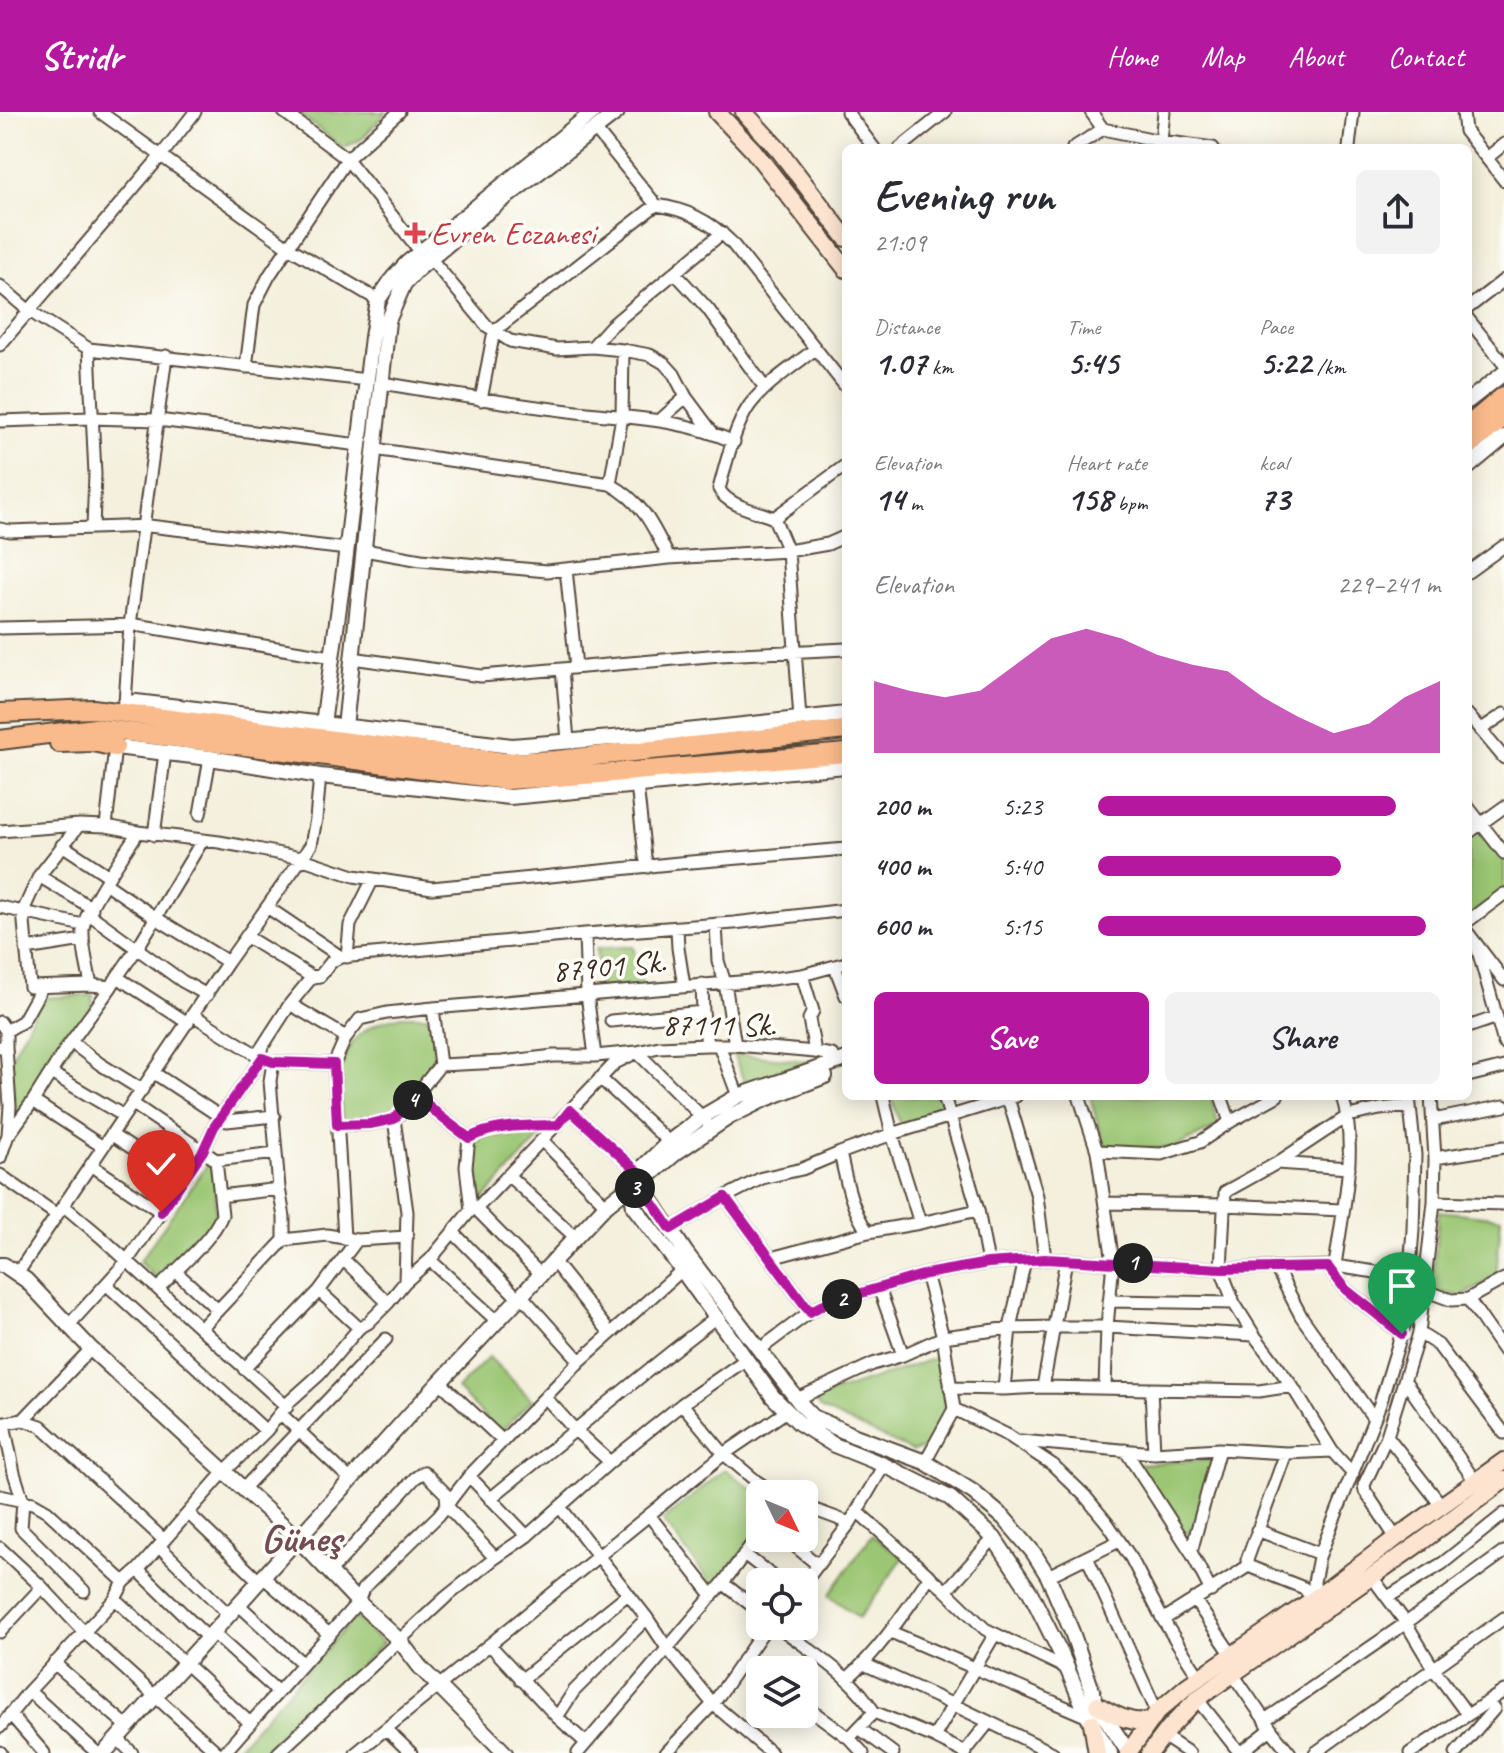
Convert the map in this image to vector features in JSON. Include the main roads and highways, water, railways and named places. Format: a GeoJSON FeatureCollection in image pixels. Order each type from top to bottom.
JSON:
{"type":"FeatureCollection","features":[{"type":"Feature","properties":{"kind":"main road"},"geometry":{"type":"LineString","coordinates":[[717,112],[753,150],[842,264]]}},
{"type":"Feature","properties":{"kind":"main road"},"geometry":{"type":"LineString","coordinates":[[744,112],[778,149],[842,233]]}},
{"type":"Feature","properties":{"kind":"main road"},"geometry":{"type":"LineString","coordinates":[[1472,423],[1504,396]]}},
{"type":"Feature","properties":{"kind":"main road"},"geometry":{"type":"LineString","coordinates":[[1472,443],[1504,417]]}},
{"type":"Feature","properties":{"kind":"main road"},"geometry":{"type":"LineString","coordinates":[[0,713],[93,709],[125,704]]}},
{"type":"Feature","properties":{"kind":"main road"},"geometry":{"type":"LineString","coordinates":[[93,709],[505,762],[556,760],[842,730]]}},
{"type":"Feature","properties":{"kind":"main road"},"geometry":{"type":"LineString","coordinates":[[0,742],[95,728],[506,780],[842,753]]}},
{"type":"Feature","properties":{"kind":"main road"},"geometry":{"type":"LineString","coordinates":[[0,742],[28,745],[78,742],[115,747]]}},
{"type":"Feature","properties":{"kind":"main road"},"geometry":{"type":"LineString","coordinates":[[1128,1753],[1154,1716],[1199,1677],[1314,1599],[1504,1461]]}},
{"type":"Feature","properties":{"kind":"main road"},"geometry":{"type":"LineString","coordinates":[[1150,1753],[1197,1699],[1504,1480]]}},
{"type":"Feature","properties":{"kind":"main road"},"geometry":{"type":"LineString","coordinates":[[1097,1753],[1092,1715],[1139,1723],[1154,1716]]}},
{"type":"Feature","properties":{"kind":"main road"},"geometry":{"type":"LineString","coordinates":[[1158,1753],[1163,1736]]}},
{"type":"Feature","properties":{"kind":"place","name":"Evren Eczanesi"},"geometry":{"type":"Point","coordinates":[415,233]}},
{"type":"Feature","properties":{"kind":"district","name":"Güneş"},"geometry":{"type":"Point","coordinates":[301,1538]}}]}
